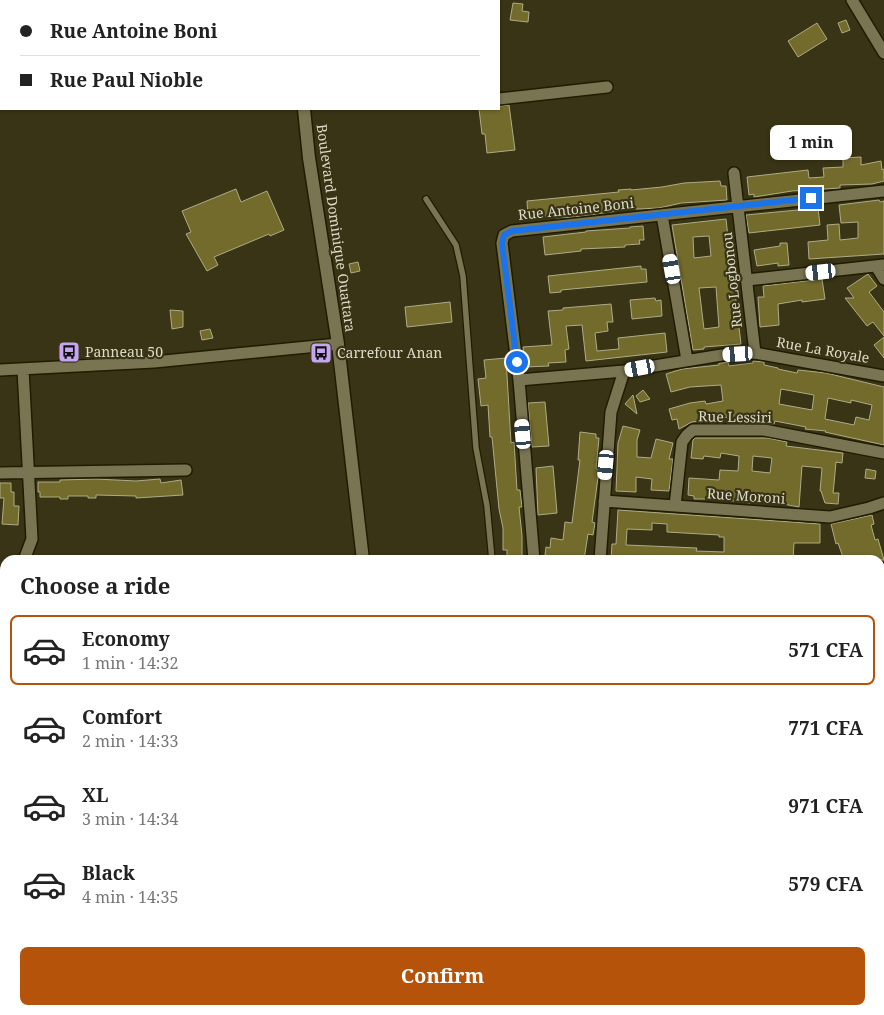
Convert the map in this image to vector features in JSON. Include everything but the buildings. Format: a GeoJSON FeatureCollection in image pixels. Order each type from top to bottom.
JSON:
{"type":"FeatureCollection","features":[{"type":"Feature","properties":{"kind":"street"},"geometry":{"type":"LineString","coordinates":[[852,0],[884,53]]}},
{"type":"Feature","properties":{"kind":"street"},"geometry":{"type":"LineString","coordinates":[[500,99],[607,87]]}},
{"type":"Feature","properties":{"kind":"street","name":"Boulevard Dominique Ouattara"},"geometry":{"type":"LineString","coordinates":[[304,110],[309,158],[338,344],[363,555]]}},
{"type":"Feature","properties":{"kind":"street","name":"Rue Logbonou"},"geometry":{"type":"LineString","coordinates":[[734,174],[755,353]]}},
{"type":"Feature","properties":{"kind":"street","name":"Rue Antoine Boni"},"geometry":{"type":"LineString","coordinates":[[534,555],[519,380],[502,243],[504,235],[512,231],[884,191]]}},
{"type":"Feature","properties":{"kind":"street"},"geometry":{"type":"LineString","coordinates":[[662,215],[687,360]]}},
{"type":"Feature","properties":{"kind":"street"},"geometry":{"type":"LineString","coordinates":[[747,280],[880,266],[884,279]]}},
{"type":"Feature","properties":{"kind":"street"},"geometry":{"type":"LineString","coordinates":[[0,370],[154,362],[338,344]]}},
{"type":"Feature","properties":{"kind":"street","name":"Rue La Royale"},"geometry":{"type":"LineString","coordinates":[[519,380],[624,371],[722,355],[755,353],[884,376]]}},
{"type":"Feature","properties":{"kind":"street"},"geometry":{"type":"LineString","coordinates":[[24,369],[32,539],[26,555]]}},
{"type":"Feature","properties":{"kind":"street"},"geometry":{"type":"LineString","coordinates":[[600,555],[611,412],[624,371]]}},
{"type":"Feature","properties":{"kind":"street","name":"Rue Lessiri"},"geometry":{"type":"LineString","coordinates":[[675,506],[682,442],[686,435],[693,430],[764,430],[884,453]]}},
{"type":"Feature","properties":{"kind":"street"},"geometry":{"type":"LineString","coordinates":[[0,473],[186,470]]}},
{"type":"Feature","properties":{"kind":"street","name":"Rue Moroni"},"geometry":{"type":"LineString","coordinates":[[604,500],[830,517],[884,503]]}},
{"type":"Feature","properties":{"kind":"lane"},"geometry":{"type":"LineString","coordinates":[[426,199],[456,245],[463,276],[476,448],[487,506],[492,555]]}},
{"type":"Feature","properties":{"kind":"place","name":"Panneau 50"},"geometry":{"type":"Point","coordinates":[69,352]}},
{"type":"Feature","properties":{"kind":"place","name":"Carrefour Anan"},"geometry":{"type":"Point","coordinates":[321,353]}},
{"type":"Feature","properties":{"kind":"route"},"geometry":{"type":"LineString","coordinates":[[517,362],[502,243],[504,235],[512,231],[811,198]]}}]}
